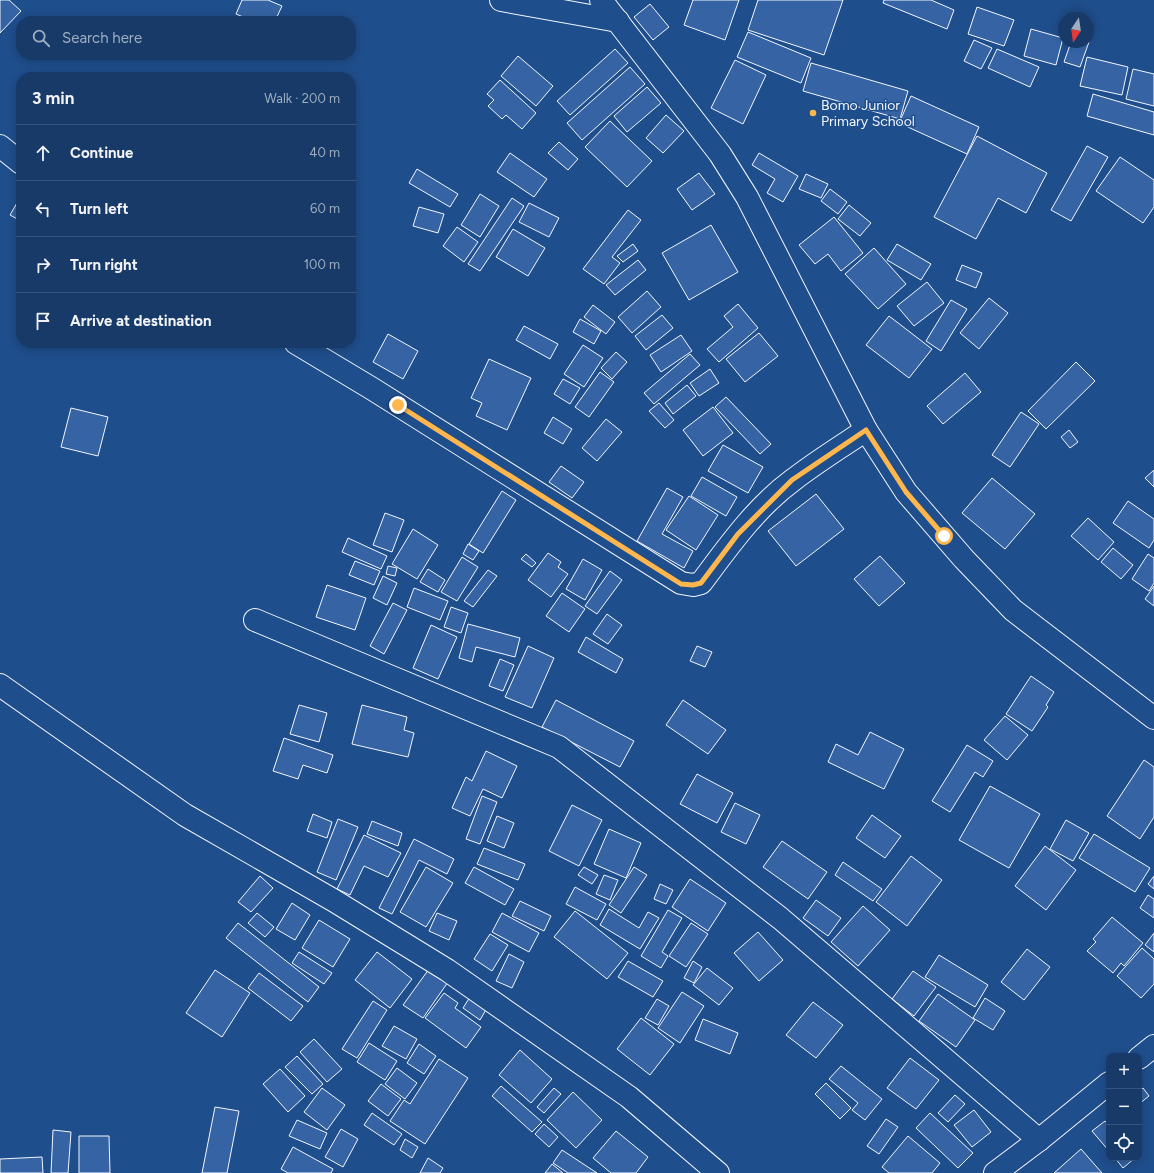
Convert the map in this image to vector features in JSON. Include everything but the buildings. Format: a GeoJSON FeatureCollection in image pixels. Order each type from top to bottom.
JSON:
{"type":"FeatureCollection","features":[{"type":"Feature","properties":{"kind":"street"},"geometry":{"type":"LineString","coordinates":[[501,0],[618,21]]}},
{"type":"Feature","properties":{"kind":"street"},"geometry":{"type":"LineString","coordinates":[[601,0],[720,154],[747,197],[866,430],[906,492],[964,559],[1013,610],[1154,718]]}},
{"type":"Feature","properties":{"kind":"street"},"geometry":{"type":"LineString","coordinates":[[0,146],[16,159]]}},
{"type":"Feature","properties":{"kind":"street"},"geometry":{"type":"LineString","coordinates":[[304,348],[378,392],[681,584],[693,585],[701,583],[738,534],[792,480],[866,430]]}},
{"type":"Feature","properties":{"kind":"street"},"geometry":{"type":"LineString","coordinates":[[255,620],[559,747],[780,918],[1039,1140]]}},
{"type":"Feature","properties":{"kind":"street"},"geometry":{"type":"LineString","coordinates":[[0,685],[185,815],[333,900],[446,970],[629,1097],[718,1173]]}},
{"type":"Feature","properties":{"kind":"street"},"geometry":{"type":"LineString","coordinates":[[1142,1056],[1154,1046]]}},
{"type":"Feature","properties":{"kind":"street"},"geometry":{"type":"LineString","coordinates":[[999,1172],[1106,1085]]}},
{"type":"Feature","properties":{"kind":"place","name":"Bomo Junior Primary School"},"geometry":{"type":"Point","coordinates":[813,113]}},
{"type":"Feature","properties":{"kind":"route"},"geometry":{"type":"LineString","coordinates":[[398,405],[681,584],[693,585],[701,583],[738,534],[772,498],[792,480],[866,430],[906,492],[944,536]]}}]}
